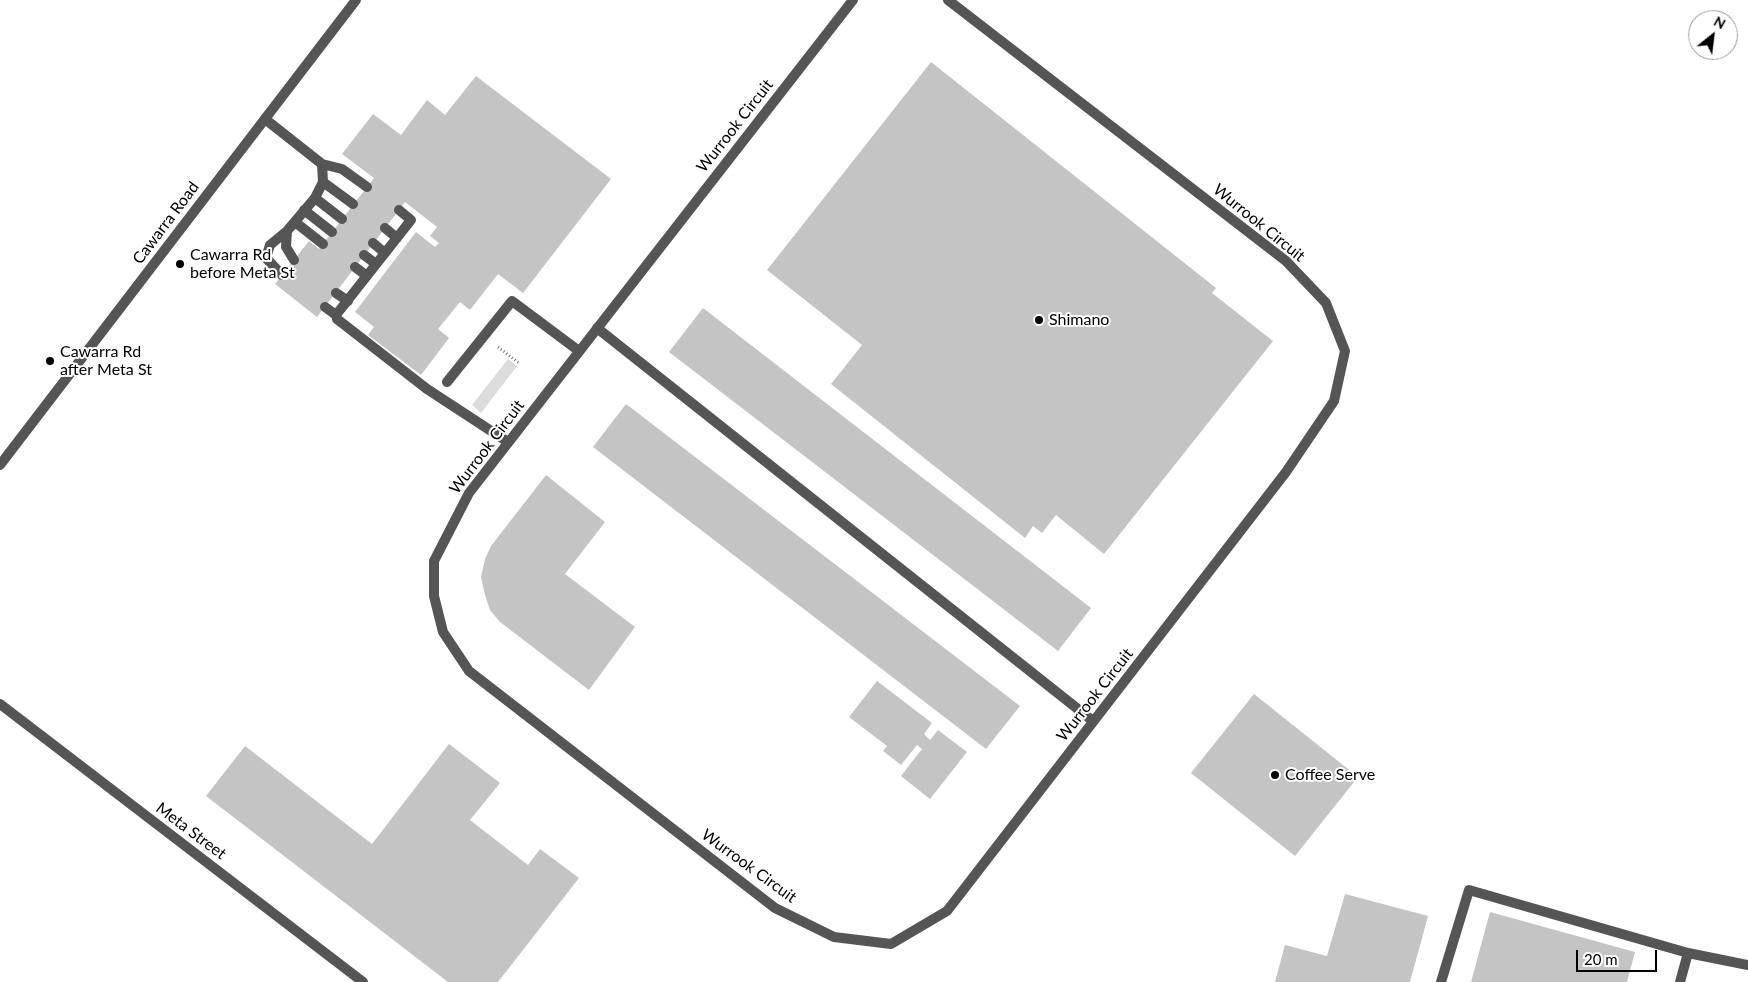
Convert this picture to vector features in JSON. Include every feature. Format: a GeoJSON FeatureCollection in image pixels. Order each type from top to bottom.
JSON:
{"type":"FeatureCollection","features":[{"type":"Feature","properties":{"kind":"street","name":"Cawarra Road"},"geometry":{"type":"LineString","coordinates":[[0,465],[356,0]]}},
{"type":"Feature","properties":{"kind":"street","name":"Wurrook Circuit"},"geometry":{"type":"LineString","coordinates":[[853,0],[469,493],[434,561],[434,596],[443,632],[469,670],[476,677],[775,908],[834,937],[891,944],[948,910],[1286,472],[1334,402],[1345,351],[1326,304],[1286,261],[948,0]]}},
{"type":"Feature","properties":{"kind":"street"},"geometry":{"type":"LineString","coordinates":[[265,119],[322,164],[342,169],[367,187]]}},
{"type":"Feature","properties":{"kind":"street"},"geometry":{"type":"LineString","coordinates":[[282,275],[266,258],[270,245],[287,232],[315,198],[323,182],[322,164]]}},
{"type":"Feature","properties":{"kind":"street"},"geometry":{"type":"LineString","coordinates":[[323,182],[353,204]]}},
{"type":"Feature","properties":{"kind":"street"},"geometry":{"type":"LineString","coordinates":[[315,198],[342,219]]}},
{"type":"Feature","properties":{"kind":"street"},"geometry":{"type":"LineString","coordinates":[[304,210],[332,232]]}},
{"type":"Feature","properties":{"kind":"street"},"geometry":{"type":"LineString","coordinates":[[336,315],[411,220],[399,210]]}},
{"type":"Feature","properties":{"kind":"street"},"geometry":{"type":"LineString","coordinates":[[295,222],[323,244]]}},
{"type":"Feature","properties":{"kind":"street"},"geometry":{"type":"LineString","coordinates":[[385,228],[397,238]]}},
{"type":"Feature","properties":{"kind":"street"},"geometry":{"type":"LineString","coordinates":[[287,232],[286,247],[294,260]]}},
{"type":"Feature","properties":{"kind":"street"},"geometry":{"type":"LineString","coordinates":[[373,244],[385,253]]}},
{"type":"Feature","properties":{"kind":"street"},"geometry":{"type":"LineString","coordinates":[[364,256],[376,264]]}},
{"type":"Feature","properties":{"kind":"street"},"geometry":{"type":"LineString","coordinates":[[355,268],[367,276]]}},
{"type":"Feature","properties":{"kind":"street"},"geometry":{"type":"LineString","coordinates":[[336,293],[348,301]]}},
{"type":"Feature","properties":{"kind":"street"},"geometry":{"type":"LineString","coordinates":[[446,382],[512,301],[579,351]]}},
{"type":"Feature","properties":{"kind":"street"},"geometry":{"type":"LineString","coordinates":[[325,307],[336,315],[337,320],[427,389],[508,442]]}},
{"type":"Feature","properties":{"kind":"street"},"geometry":{"type":"LineString","coordinates":[[597,328],[1093,722]]}},
{"type":"Feature","properties":{"kind":"street","name":"Meta Street"},"geometry":{"type":"LineString","coordinates":[[0,704],[363,982]]}},
{"type":"Feature","properties":{"kind":"street"},"geometry":{"type":"LineString","coordinates":[[1441,982],[1468,890],[1688,953],[1748,965]]}},
{"type":"Feature","properties":{"kind":"street"},"geometry":{"type":"LineString","coordinates":[[1680,982],[1688,953]]}},
{"type":"Feature","properties":{"kind":"path"},"geometry":{"type":"LineString","coordinates":[[484,336],[519,363]]}},
{"type":"Feature","properties":{"kind":"shaded area"},"geometry":{"type":"Polygon","coordinates":[[[508,359],[517,366],[481,413],[472,405],[508,359]]]}},
{"type":"Feature","properties":{"kind":"building","name":"Shimano"},"geometry":{"type":"Polygon","coordinates":[[[931,62],[1216,288],[1212,293],[1273,341],[1104,554],[1056,515],[1042,533],[1033,526],[1025,538],[831,384],[862,345],[767,270],[931,62]]]}},
{"type":"Feature","properties":{"kind":"building"},"geometry":{"type":"Polygon","coordinates":[[[476,76],[611,179],[523,293],[498,274],[470,310],[460,302],[438,329],[449,338],[421,375],[368,335],[374,327],[355,312],[416,232],[435,247],[439,243],[430,236],[437,227],[405,202],[317,317],[275,284],[309,241],[319,249],[374,178],[342,154],[373,114],[401,135],[427,100],[445,115],[476,76]]]}},
{"type":"Feature","properties":{"kind":"building"},"geometry":{"type":"Polygon","coordinates":[[[703,308],[1091,608],[1058,651],[669,352],[703,308]]]}},
{"type":"Feature","properties":{"kind":"building"},"geometry":{"type":"Polygon","coordinates":[[[626,404],[1020,706],[986,749],[593,447],[626,404]]]}},
{"type":"Feature","properties":{"kind":"building"},"geometry":{"type":"Polygon","coordinates":[[[546,475],[605,522],[565,574],[635,627],[589,690],[500,622],[490,610],[481,577],[485,559],[491,546],[546,475]]]}},
{"type":"Feature","properties":{"kind":"building"},"geometry":{"type":"Polygon","coordinates":[[[877,681],[932,723],[924,734],[930,740],[938,730],[967,752],[930,799],[901,776],[922,749],[917,745],[901,765],[883,751],[887,746],[849,717],[877,681]]]}},
{"type":"Feature","properties":{"kind":"building","name":"Coffee Serve"},"geometry":{"type":"Polygon","coordinates":[[[1254,694],[1358,777],[1295,856],[1191,773],[1254,694]]]}},
{"type":"Feature","properties":{"kind":"building"},"geometry":{"type":"Polygon","coordinates":[[[449,744],[500,783],[470,820],[528,865],[540,849],[579,878],[498,982],[448,982],[206,796],[245,746],[372,844],[449,744]]]}},
{"type":"Feature","properties":{"kind":"building"},"geometry":{"type":"Polygon","coordinates":[[[1345,894],[1428,916],[1410,982],[1275,982],[1285,945],[1327,956],[1345,894]]]}},
{"type":"Feature","properties":{"kind":"building"},"geometry":{"type":"Polygon","coordinates":[[[1490,912],[1635,952],[1627,982],[1471,982],[1490,912]]]}},
{"type":"Feature","properties":{"kind":"place","name":"Cawarra Rd before Meta St"},"geometry":{"type":"Point","coordinates":[180,264]}},
{"type":"Feature","properties":{"kind":"place","name":"Shimano"},"geometry":{"type":"Point","coordinates":[1039,320]}},
{"type":"Feature","properties":{"kind":"place","name":"Cawarra Rd after Meta St"},"geometry":{"type":"Point","coordinates":[50,361]}},
{"type":"Feature","properties":{"kind":"place","name":"Coffee Serve"},"geometry":{"type":"Point","coordinates":[1275,775]}}]}
